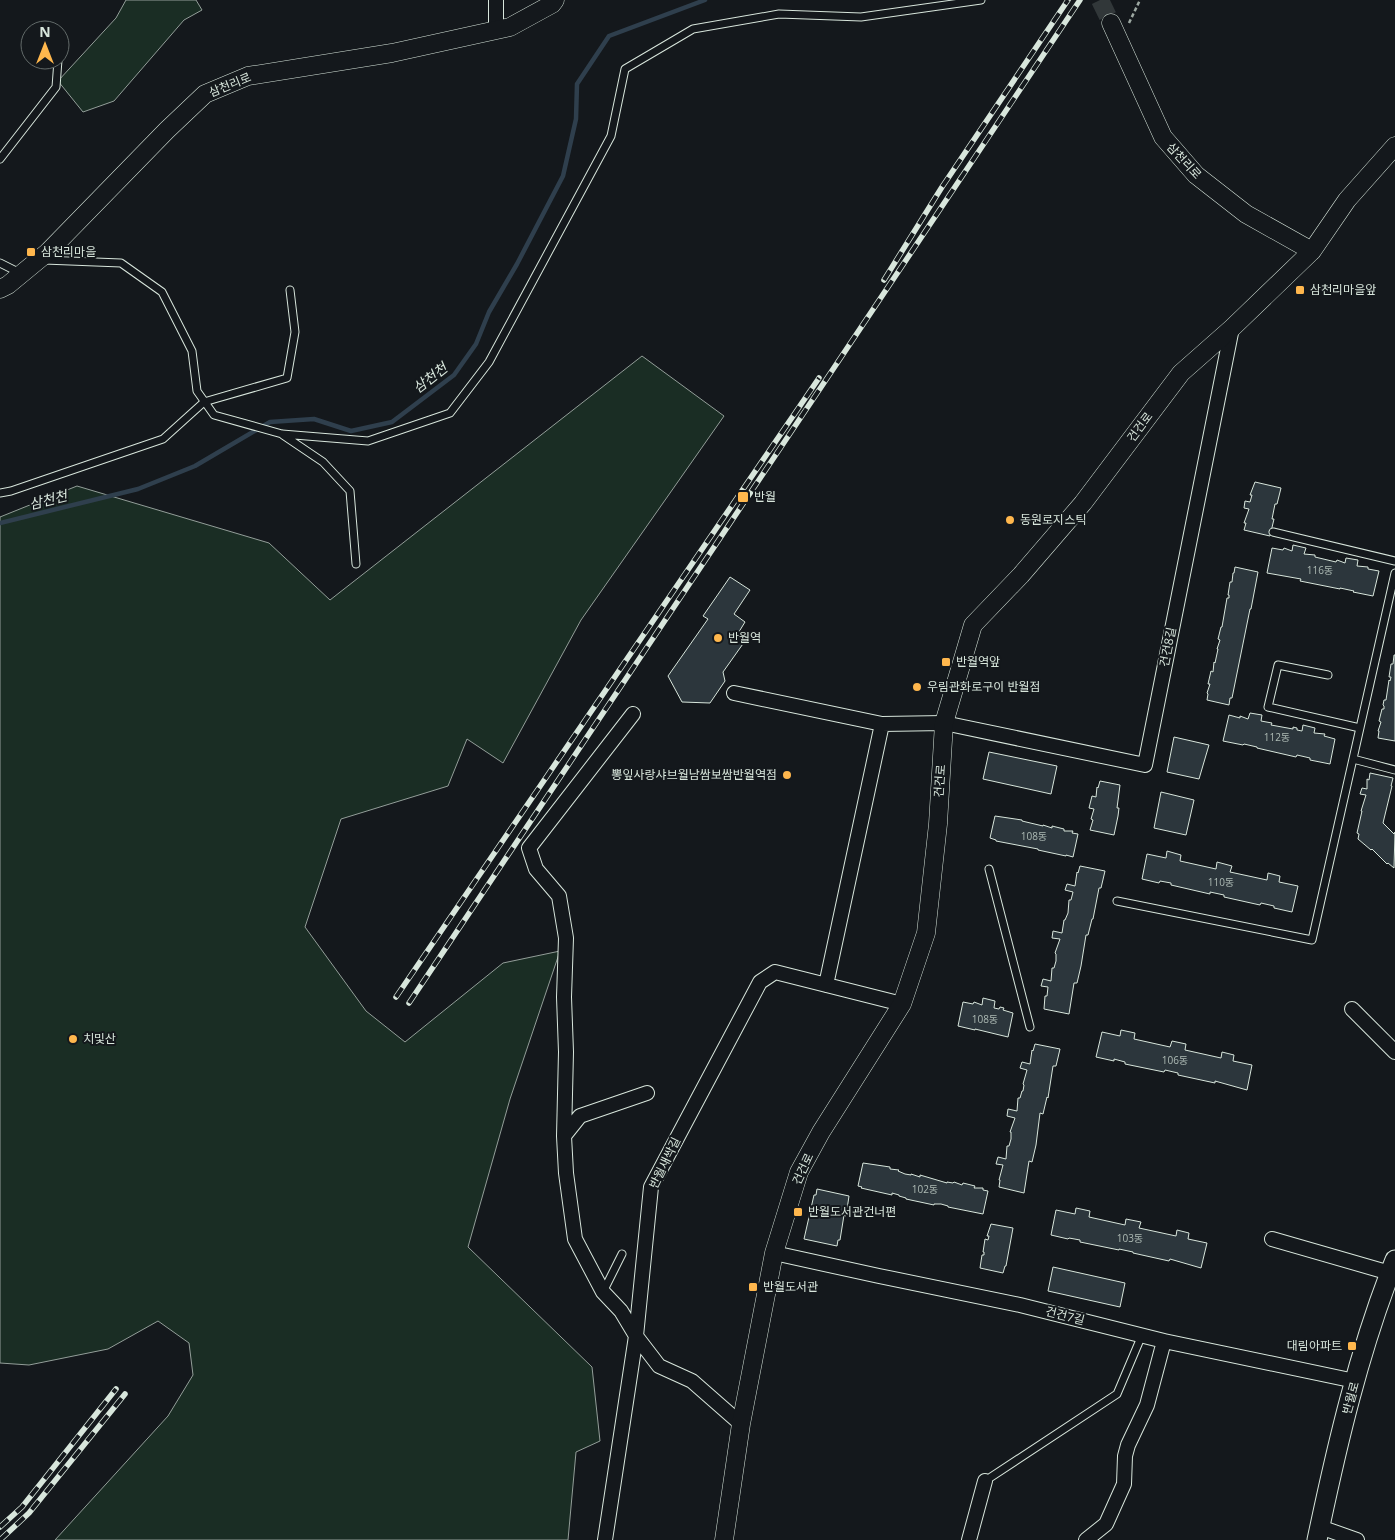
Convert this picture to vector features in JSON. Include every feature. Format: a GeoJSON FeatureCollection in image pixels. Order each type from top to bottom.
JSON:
{"type":"FeatureCollection","features":[{"type":"Feature","properties":{"kind":"main road","name":"반월로"},"geometry":{"type":"LineString","coordinates":[[1318,1533],[1333,1463],[1355,1381],[1380,1298],[1392,1266]]}},
{"type":"Feature","properties":{"kind":"street"},"geometry":{"type":"LineString","coordinates":[[496,0],[496,30]]}},
{"type":"Feature","properties":{"kind":"street","name":"삼천리로"},"geometry":{"type":"LineString","coordinates":[[0,290],[48,252],[167,130],[205,94],[248,76],[392,53],[510,27],[552,4],[555,0]]}},
{"type":"Feature","properties":{"kind":"street","name":"삼천리로"},"geometry":{"type":"LineString","coordinates":[[1111,23],[1163,137],[1196,175],[1246,214],[1312,251]]}},
{"type":"Feature","properties":{"kind":"street","name":"건건로"},"geometry":{"type":"LineString","coordinates":[[724,1540],[742,1424],[774,1252],[799,1172],[902,1004],[926,933],[938,824],[944,723],[973,625],[1021,575],[1083,503],[1181,373],[1232,328],[1312,251],[1347,200],[1395,146]]}},
{"type":"Feature","properties":{"kind":"street","name":"건건8길"},"geometry":{"type":"LineString","coordinates":[[944,723],[1145,765],[1232,328]]}},
{"type":"Feature","properties":{"kind":"street"},"geometry":{"type":"LineString","coordinates":[[734,693],[882,724],[944,723]]}},
{"type":"Feature","properties":{"kind":"street"},"geometry":{"type":"LineString","coordinates":[[633,714],[529,848],[536,869],[559,896],[566,938],[564,1136],[566,1173],[575,1238],[603,1292],[621,1311],[636,1336],[659,1366],[692,1381],[742,1424]]}},
{"type":"Feature","properties":{"kind":"street"},"geometry":{"type":"LineString","coordinates":[[826,985],[882,724]]}},
{"type":"Feature","properties":{"kind":"street","name":"반월새싹길"},"geometry":{"type":"LineString","coordinates":[[609,1539],[636,1336],[651,1187],[760,982],[775,972],[902,1004]]}},
{"type":"Feature","properties":{"kind":"street"},"geometry":{"type":"LineString","coordinates":[[1352,1009],[1395,1052]]}},
{"type":"Feature","properties":{"kind":"street"},"geometry":{"type":"LineString","coordinates":[[564,1136],[580,1116],[647,1093]]}},
{"type":"Feature","properties":{"kind":"street"},"geometry":{"type":"LineString","coordinates":[[1272,1239],[1392,1266]]}},
{"type":"Feature","properties":{"kind":"street","name":"건건7길"},"geometry":{"type":"LineString","coordinates":[[774,1252],[1020,1305],[1164,1341],[1355,1381]]}},
{"type":"Feature","properties":{"kind":"street"},"geometry":{"type":"LineString","coordinates":[[1086,1540],[1106,1524],[1124,1484],[1128,1445],[1147,1405],[1164,1341]]}},
{"type":"Feature","properties":{"kind":"street"},"geometry":{"type":"LineString","coordinates":[[969,1540],[985,1481]]}},
{"type":"Feature","properties":{"kind":"street"},"geometry":{"type":"LineString","coordinates":[[1318,1533],[1357,1540]]}},
{"type":"Feature","properties":{"kind":"lane"},"geometry":{"type":"LineString","coordinates":[[38,260],[121,263],[162,292],[192,351],[197,391],[214,415],[282,434],[368,441],[450,413],[489,362],[611,136],[625,69],[693,29],[779,14],[861,17],[981,0]]}},
{"type":"Feature","properties":{"kind":"lane"},"geometry":{"type":"LineString","coordinates":[[0,159],[56,87],[57,70]]}},
{"type":"Feature","properties":{"kind":"lane"},"geometry":{"type":"LineString","coordinates":[[0,263],[22,274]]}},
{"type":"Feature","properties":{"kind":"lane"},"geometry":{"type":"LineString","coordinates":[[0,493],[11,491],[163,439],[204,402],[288,378],[295,332],[290,290]]}},
{"type":"Feature","properties":{"kind":"lane"},"geometry":{"type":"LineString","coordinates":[[282,434],[323,462],[350,491],[356,564]]}},
{"type":"Feature","properties":{"kind":"lane"},"geometry":{"type":"LineString","coordinates":[[1274,532],[1395,561]]}},
{"type":"Feature","properties":{"kind":"lane"},"geometry":{"type":"LineString","coordinates":[[1117,901],[1312,940],[1395,573]]}},
{"type":"Feature","properties":{"kind":"lane"},"geometry":{"type":"LineString","coordinates":[[1328,675],[1278,665],[1268,707],[1360,728]]}},
{"type":"Feature","properties":{"kind":"lane"},"geometry":{"type":"LineString","coordinates":[[1353,759],[1395,770]]}},
{"type":"Feature","properties":{"kind":"lane"},"geometry":{"type":"LineString","coordinates":[[989,869],[1030,1026]]}},
{"type":"Feature","properties":{"kind":"lane"},"geometry":{"type":"LineString","coordinates":[[603,1292],[622,1254]]}},
{"type":"Feature","properties":{"kind":"lane"},"geometry":{"type":"LineString","coordinates":[[985,1481],[1117,1394],[1142,1336]]}},
{"type":"Feature","properties":{"kind":"path"},"geometry":{"type":"LineString","coordinates":[[1120,42],[1140,0]]}},
{"type":"Feature","properties":{"kind":"green space"},"geometry":{"type":"Polygon","coordinates":[[[126,0],[196,0],[202,10],[184,20],[114,101],[83,112],[58,81],[116,18],[126,0]]]}},
{"type":"Feature","properties":{"kind":"green space"},"geometry":{"type":"Polygon","coordinates":[[[642,356],[724,416],[581,620],[503,763],[467,739],[448,786],[341,819],[305,927],[366,1011],[405,1042],[503,963],[560,951],[510,1099],[468,1247],[592,1367],[600,1441],[576,1452],[568,1540],[55,1540],[168,1416],[193,1375],[189,1343],[158,1321],[108,1349],[29,1365],[0,1363],[0,517],[77,486],[269,543],[330,600],[642,356]]]}},
{"type":"Feature","properties":{"kind":"building"},"geometry":{"type":"Polygon","coordinates":[[[1255,482],[1281,488],[1277,504],[1275,504],[1270,536],[1244,530],[1246,523],[1244,523],[1249,509],[1244,508],[1245,501],[1250,502],[1252,495],[1250,495],[1255,482]]]}},
{"type":"Feature","properties":{"kind":"building"},"geometry":{"type":"Polygon","coordinates":[[[1293,545],[1306,548],[1304,554],[1345,563],[1346,558],[1358,560],[1357,566],[1379,571],[1373,596],[1267,573],[1272,548],[1283,550],[1284,548],[1292,551],[1293,545]]]}},
{"type":"Feature","properties":{"kind":"building"},"geometry":{"type":"Polygon","coordinates":[[[1235,567],[1258,572],[1229,705],[1207,700],[1207,693],[1220,640],[1218,639],[1227,598],[1229,598],[1230,582],[1232,582],[1235,567]]]}},
{"type":"Feature","properties":{"kind":"building","name":"반월역"},"geometry":{"type":"Polygon","coordinates":[[[730,577],[750,590],[734,614],[745,622],[737,635],[745,641],[723,672],[725,681],[710,703],[682,702],[668,676],[708,619],[703,616],[730,577]]]}},
{"type":"Feature","properties":{"kind":"building"},"geometry":{"type":"Polygon","coordinates":[[[1394,655],[1395,741],[1378,738],[1381,722],[1379,721],[1382,709],[1384,709],[1383,705],[1384,700],[1386,700],[1394,655]]]}},
{"type":"Feature","properties":{"kind":"building"},"geometry":{"type":"Polygon","coordinates":[[[1250,713],[1262,715],[1261,721],[1272,723],[1271,725],[1293,729],[1293,727],[1302,731],[1303,725],[1315,728],[1314,733],[1325,734],[1324,736],[1335,739],[1330,764],[1297,755],[1296,757],[1244,744],[1223,741],[1229,715],[1248,719],[1250,713]]]}},
{"type":"Feature","properties":{"kind":"building"},"geometry":{"type":"Polygon","coordinates":[[[1174,737],[1209,745],[1199,779],[1167,772],[1174,737]]]}},
{"type":"Feature","properties":{"kind":"building"},"geometry":{"type":"Polygon","coordinates":[[[989,752],[1057,766],[1051,794],[983,779],[989,752]]]}},
{"type":"Feature","properties":{"kind":"building"},"geometry":{"type":"Polygon","coordinates":[[[1370,773],[1393,778],[1383,823],[1394,834],[1395,832],[1394,868],[1358,839],[1359,834],[1357,833],[1361,811],[1366,795],[1360,794],[1362,788],[1367,789],[1367,779],[1369,780],[1370,773]]]}},
{"type":"Feature","properties":{"kind":"building"},"geometry":{"type":"Polygon","coordinates":[[[1100,781],[1120,785],[1117,808],[1119,808],[1114,835],[1090,830],[1094,809],[1089,808],[1092,796],[1096,797],[1100,781]]]}},
{"type":"Feature","properties":{"kind":"building"},"geometry":{"type":"Polygon","coordinates":[[[1161,792],[1194,800],[1186,835],[1154,828],[1161,792]]]}},
{"type":"Feature","properties":{"kind":"building"},"geometry":{"type":"Polygon","coordinates":[[[995,816],[1022,820],[1052,828],[1052,826],[1064,829],[1064,831],[1073,831],[1072,833],[1078,834],[1073,857],[996,841],[990,838],[995,816]]]}},
{"type":"Feature","properties":{"kind":"building"},"geometry":{"type":"Polygon","coordinates":[[[1167,851],[1181,855],[1180,861],[1216,869],[1217,862],[1232,866],[1230,872],[1267,880],[1268,873],[1280,876],[1279,882],[1298,886],[1292,912],[1261,903],[1260,905],[1224,897],[1224,895],[1210,892],[1210,894],[1171,885],[1171,883],[1160,881],[1159,883],[1142,879],[1147,854],[1166,858],[1167,851]]]}},
{"type":"Feature","properties":{"kind":"building"},"geometry":{"type":"Polygon","coordinates":[[[1080,866],[1105,871],[1101,888],[1099,888],[1093,919],[1088,935],[1086,935],[1077,983],[1074,983],[1069,1014],[1044,1009],[1048,987],[1041,986],[1043,979],[1051,981],[1052,968],[1054,968],[1056,961],[1055,953],[1060,939],[1052,938],[1053,931],[1062,933],[1064,920],[1068,913],[1069,900],[1071,900],[1073,892],[1065,890],[1067,884],[1075,886],[1080,866]]]}},
{"type":"Feature","properties":{"kind":"building"},"geometry":{"type":"Polygon","coordinates":[[[983,998],[995,1001],[994,1008],[1004,1008],[1003,1010],[1013,1013],[1008,1037],[958,1026],[963,1002],[973,1004],[974,1002],[982,1005],[983,998]]]}},
{"type":"Feature","properties":{"kind":"building"},"geometry":{"type":"Polygon","coordinates":[[[1121,1030],[1135,1033],[1134,1039],[1170,1047],[1172,1041],[1186,1044],[1185,1050],[1221,1058],[1222,1052],[1234,1055],[1233,1061],[1252,1065],[1247,1090],[1215,1081],[1215,1083],[1178,1075],[1178,1073],[1165,1070],[1164,1072],[1125,1064],[1125,1062],[1114,1059],[1114,1061],[1096,1057],[1102,1032],[1120,1036],[1121,1030]]]}},
{"type":"Feature","properties":{"kind":"building"},"geometry":{"type":"Polygon","coordinates":[[[1035,1044],[1060,1049],[1056,1066],[1053,1066],[1048,1098],[1043,1114],[1040,1113],[1036,1145],[1032,1162],[1029,1161],[1024,1193],[999,1187],[1003,1165],[996,1164],[998,1157],[1006,1159],[1007,1146],[1009,1146],[1011,1139],[1010,1132],[1015,1118],[1007,1116],[1008,1109],[1017,1111],[1018,1098],[1020,1098],[1023,1091],[1027,1070],[1020,1068],[1022,1062],[1030,1064],[1035,1044]]]}},
{"type":"Feature","properties":{"kind":"building"},"geometry":{"type":"Polygon","coordinates":[[[863,1163],[890,1167],[890,1169],[899,1170],[905,1174],[920,1177],[920,1175],[947,1183],[954,1182],[962,1185],[963,1183],[975,1186],[974,1188],[983,1188],[983,1190],[988,1191],[983,1214],[941,1204],[934,1205],[906,1199],[892,1193],[892,1195],[861,1188],[858,1186],[863,1163]]]}},
{"type":"Feature","properties":{"kind":"building"},"geometry":{"type":"Polygon","coordinates":[[[817,1189],[849,1196],[846,1216],[844,1215],[840,1240],[838,1240],[837,1246],[804,1239],[817,1189]]]}},
{"type":"Feature","properties":{"kind":"building"},"geometry":{"type":"Polygon","coordinates":[[[1076,1208],[1090,1211],[1089,1217],[1125,1225],[1126,1219],[1141,1222],[1139,1228],[1176,1236],[1177,1230],[1189,1233],[1188,1239],[1207,1243],[1201,1268],[1170,1259],[1169,1261],[1051,1235],[1056,1210],[1075,1214],[1076,1208]]]}},
{"type":"Feature","properties":{"kind":"building"},"geometry":{"type":"Polygon","coordinates":[[[991,1224],[1013,1228],[1003,1273],[980,1268],[982,1255],[984,1255],[985,1239],[988,1240],[989,1236],[987,1236],[991,1224]]]}},
{"type":"Feature","properties":{"kind":"building"},"geometry":{"type":"Polygon","coordinates":[[[1053,1267],[1125,1283],[1120,1307],[1048,1291],[1053,1267]]]}},
{"type":"Feature","properties":{"kind":"waterway","name":"삼천천"},"geometry":{"type":"LineString","coordinates":[[0,523],[138,489],[195,466],[270,422],[314,419],[351,431],[392,422],[454,375],[476,344],[489,312],[517,264],[563,176],[576,119],[577,84],[609,36],[705,0]]}},
{"type":"Feature","properties":{"kind":"tunnel"},"geometry":{"type":"LineString","coordinates":[[1100,0],[1111,23]]}},
{"type":"Feature","properties":{"kind":"railway"},"geometry":{"type":"LineString","coordinates":[[884,280],[942,187],[1068,0]]}},
{"type":"Feature","properties":{"kind":"railway"},"geometry":{"type":"LineString","coordinates":[[409,1003],[1080,0]]}},
{"type":"Feature","properties":{"kind":"railway"},"geometry":{"type":"LineString","coordinates":[[396,997],[819,378]]}},
{"type":"Feature","properties":{"kind":"railway"},"geometry":{"type":"LineString","coordinates":[[0,1527],[22,1507],[116,1389]]}},
{"type":"Feature","properties":{"kind":"railway"},"geometry":{"type":"LineString","coordinates":[[0,1540],[29,1513],[125,1394]]}},
{"type":"Feature","properties":{"kind":"place","name":"삼천리마을"},"geometry":{"type":"Point","coordinates":[31,252]}},
{"type":"Feature","properties":{"kind":"place","name":"삼천리마을앞"},"geometry":{"type":"Point","coordinates":[1300,290]}},
{"type":"Feature","properties":{"kind":"place","name":"반월"},"geometry":{"type":"Point","coordinates":[743,497]}},
{"type":"Feature","properties":{"kind":"place","name":"동원로지스틱"},"geometry":{"type":"Point","coordinates":[1010,520]}},
{"type":"Feature","properties":{"kind":"place","name":"반월역"},"geometry":{"type":"Point","coordinates":[718,638]}},
{"type":"Feature","properties":{"kind":"place","name":"반월역앞"},"geometry":{"type":"Point","coordinates":[946,662]}},
{"type":"Feature","properties":{"kind":"place","name":"우림관화로구이 반월점"},"geometry":{"type":"Point","coordinates":[917,687]}},
{"type":"Feature","properties":{"kind":"place","name":"뽕잎사랑샤브월남쌈보쌈반월역점"},"geometry":{"type":"Point","coordinates":[787,775]}},
{"type":"Feature","properties":{"kind":"place","name":"치및산"},"geometry":{"type":"Point","coordinates":[73,1039]}},
{"type":"Feature","properties":{"kind":"place","name":"반월도서관건너편"},"geometry":{"type":"Point","coordinates":[798,1212]}},
{"type":"Feature","properties":{"kind":"place","name":"반월도서관"},"geometry":{"type":"Point","coordinates":[753,1287]}},
{"type":"Feature","properties":{"kind":"place","name":"대림아파트"},"geometry":{"type":"Point","coordinates":[1352,1346]}}]}
